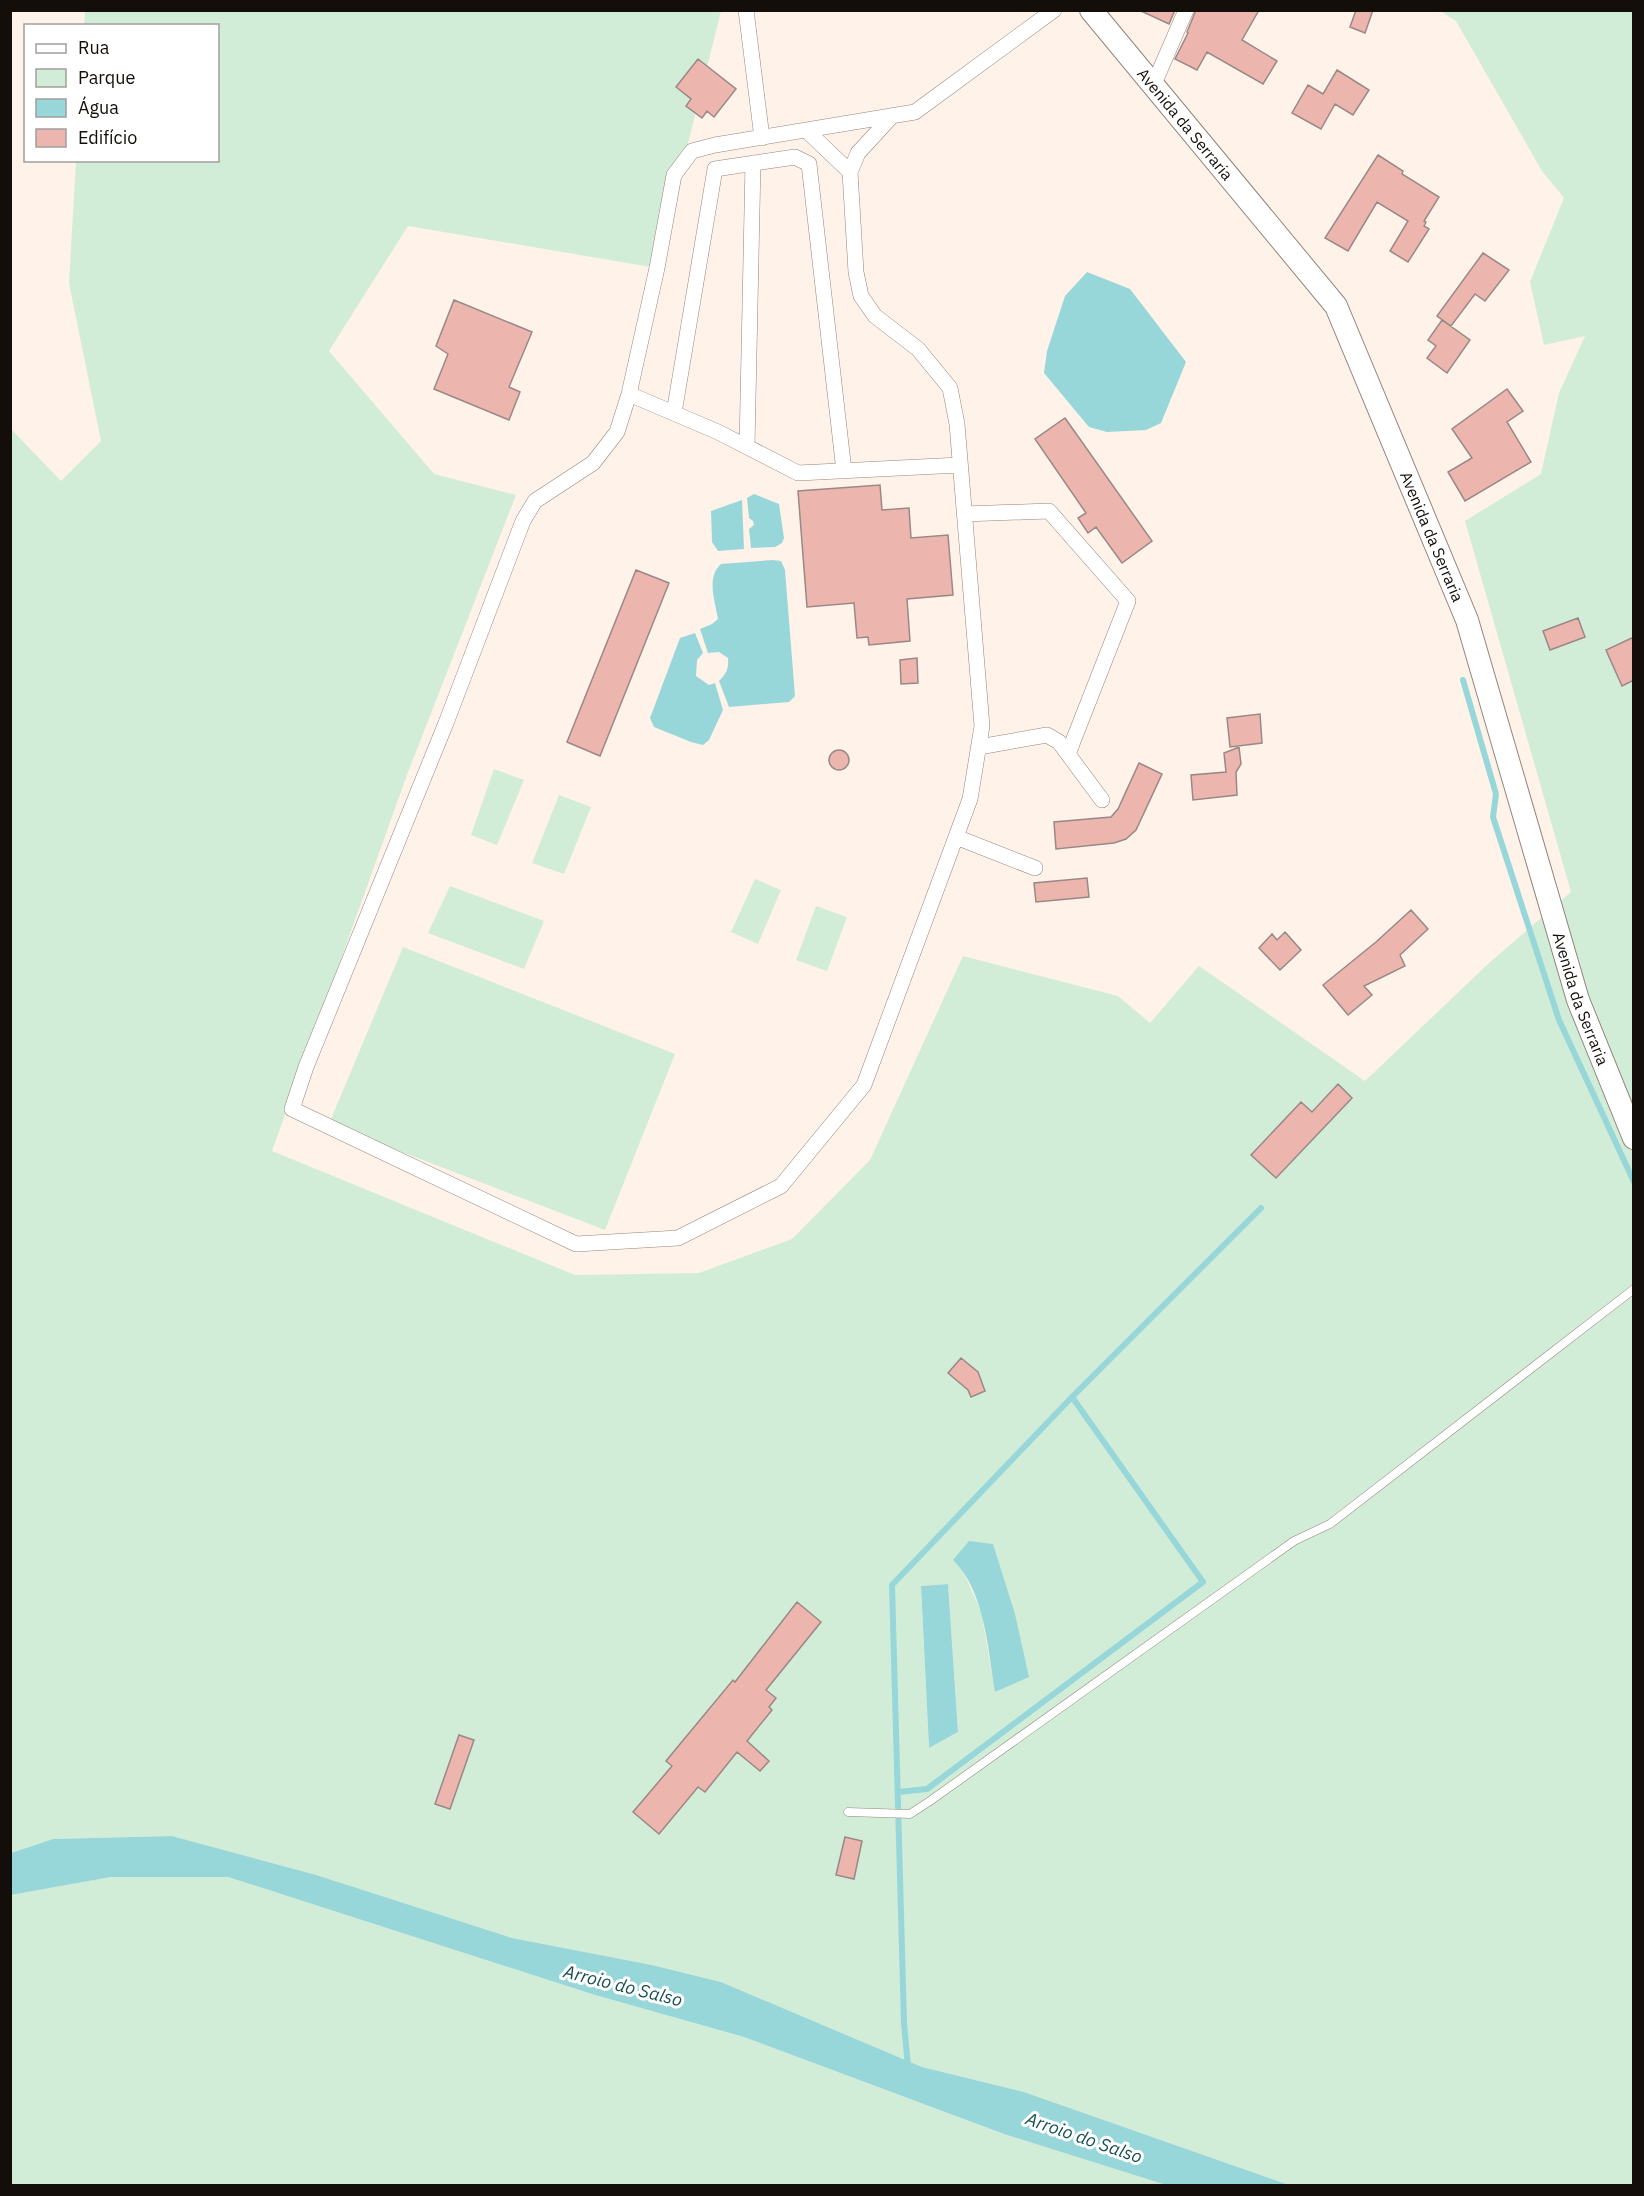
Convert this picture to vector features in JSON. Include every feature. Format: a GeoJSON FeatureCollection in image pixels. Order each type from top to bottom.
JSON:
{"type":"FeatureCollection","features":[{"type":"Feature","properties":{"kind":"main road","name":"Avenida da Serraria"},"geometry":{"type":"LineString","coordinates":[[1091,10],[1336,306],[1467,620],[1578,1000],[1634,1138]]}},
{"type":"Feature","properties":{"kind":"street"},"geometry":{"type":"LineString","coordinates":[[746,10],[762,138]]}},
{"type":"Feature","properties":{"kind":"street"},"geometry":{"type":"LineString","coordinates":[[892,116],[858,153],[850,172],[856,272],[861,296],[875,316],[918,349],[950,388],[957,424],[982,726],[970,799],[864,1085],[781,1186],[678,1238],[576,1244],[292,1108],[306,1067],[446,723],[523,521],[535,501],[593,463],[617,432],[629,394],[674,175],[692,151],[806,130],[915,112],[1054,10]]}},
{"type":"Feature","properties":{"kind":"street"},"geometry":{"type":"LineString","coordinates":[[1153,86],[1186,10]]}},
{"type":"Feature","properties":{"kind":"street"},"geometry":{"type":"LineString","coordinates":[[806,130],[850,172]]}},
{"type":"Feature","properties":{"kind":"street"},"geometry":{"type":"LineString","coordinates":[[674,413],[715,169],[795,157],[809,164],[844,471]]}},
{"type":"Feature","properties":{"kind":"street"},"geometry":{"type":"LineString","coordinates":[[747,447],[753,163]]}},
{"type":"Feature","properties":{"kind":"street"},"geometry":{"type":"LineString","coordinates":[[629,394],[747,447],[798,473],[960,465]]}},
{"type":"Feature","properties":{"kind":"street"},"geometry":{"type":"LineString","coordinates":[[964,514],[1049,511],[1128,601],[1068,754]]}},
{"type":"Feature","properties":{"kind":"street"},"geometry":{"type":"LineString","coordinates":[[979,747],[1047,735],[1059,742],[1102,800]]}},
{"type":"Feature","properties":{"kind":"street"},"geometry":{"type":"LineString","coordinates":[[956,837],[1035,868]]}},
{"type":"Feature","properties":{"kind":"lane"},"geometry":{"type":"LineString","coordinates":[[848,1812],[910,1814],[930,1801],[1294,1541],[1330,1524],[1634,1289]]}},
{"type":"Feature","properties":{"kind":"green space"},"geometry":{"type":"Polygon","coordinates":[[[85,11],[721,11],[657,268],[408,226],[329,351],[434,474],[516,495],[407,775],[272,1151],[575,1275],[699,1273],[792,1239],[870,1160],[963,956],[1118,996],[1150,1023],[1199,966],[1365,1081],[1488,964],[1571,892],[1465,521],[1541,474],[1559,393],[1585,336],[1544,345],[1530,282],[1564,198],[1542,171],[1456,21],[1440,11],[1633,11],[1633,2185],[1289,2185],[1024,2092],[922,2067],[721,1982],[652,1965],[512,1938],[316,1876],[172,1836],[53,1839],[11,1853],[10,428],[61,481],[101,441],[69,283],[76,162],[219,162],[219,24],[84,24],[85,11]],[[962,1569],[981,1611],[995,1691],[1028,1677],[962,1569]],[[948,1584],[921,1586],[929,1748],[958,1732],[948,1584]]]}},
{"type":"Feature","properties":{"kind":"green space"},"geometry":{"type":"Polygon","coordinates":[[[494,769],[524,780],[497,845],[471,835],[494,769]]]}},
{"type":"Feature","properties":{"kind":"green space"},"geometry":{"type":"Polygon","coordinates":[[[559,795],[591,807],[564,874],[532,863],[559,795]]]}},
{"type":"Feature","properties":{"kind":"green space"},"geometry":{"type":"Polygon","coordinates":[[[755,879],[781,890],[758,944],[731,932],[755,879]]]}},
{"type":"Feature","properties":{"kind":"green space"},"geometry":{"type":"Polygon","coordinates":[[[450,886],[544,921],[524,969],[428,933],[450,886]]]}},
{"type":"Feature","properties":{"kind":"green space"},"geometry":{"type":"Polygon","coordinates":[[[816,906],[847,917],[827,971],[796,960],[816,906]]]}},
{"type":"Feature","properties":{"kind":"green space"},"geometry":{"type":"Polygon","coordinates":[[[403,947],[675,1054],[605,1230],[329,1124],[403,947]]]}},
{"type":"Feature","properties":{"kind":"green space"},"geometry":{"type":"Polygon","coordinates":[[[111,1877],[228,1877],[595,1995],[744,2037],[1004,2134],[1166,2185],[11,2186],[11,1895],[111,1877]]]}},
{"type":"Feature","properties":{"kind":"water"},"geometry":{"type":"Polygon","coordinates":[[[1087,272],[1130,289],[1186,362],[1161,423],[1146,430],[1107,432],[1089,427],[1044,373],[1047,351],[1065,296],[1087,272]]]}},
{"type":"Feature","properties":{"kind":"water"},"geometry":{"type":"Polygon","coordinates":[[[754,494],[779,504],[784,538],[782,543],[775,547],[751,548],[749,529],[754,525],[749,518],[747,498],[754,494]]]}},
{"type":"Feature","properties":{"kind":"water"},"geometry":{"type":"Polygon","coordinates":[[[742,500],[744,549],[718,551],[712,542],[711,511],[742,500]]]}},
{"type":"Feature","properties":{"kind":"water"},"geometry":{"type":"Polygon","coordinates":[[[781,561],[785,570],[795,696],[789,702],[729,707],[719,681],[726,671],[728,658],[719,652],[708,653],[700,629],[718,619],[713,590],[716,569],[721,564],[781,561]]]}},
{"type":"Feature","properties":{"kind":"water"},"geometry":{"type":"Polygon","coordinates":[[[695,633],[703,653],[697,660],[696,676],[709,685],[715,683],[723,710],[709,740],[703,745],[654,727],[650,718],[680,638],[695,633]]]}},
{"type":"Feature","properties":{"kind":"water"},"geometry":{"type":"Polygon","coordinates":[[[969,1541],[993,1544],[1015,1614],[1029,1677],[995,1692],[979,1604],[964,1573],[953,1560],[969,1541]]]}},
{"type":"Feature","properties":{"kind":"water"},"geometry":{"type":"Polygon","coordinates":[[[948,1584],[958,1732],[929,1748],[921,1586],[948,1584]]]}},
{"type":"Feature","properties":{"kind":"water","name":"Arroio do Salso"},"geometry":{"type":"Polygon","coordinates":[[[172,1836],[316,1875],[512,1938],[652,1965],[721,1982],[922,2067],[1024,2092],[1289,2185],[1166,2185],[1004,2134],[744,2037],[595,1995],[228,1877],[111,1877],[11,1895],[11,1853],[53,1839],[172,1836]]]}},
{"type":"Feature","properties":{"kind":"building"},"geometry":{"type":"Polygon","coordinates":[[[1139,10],[1175,10],[1169,24],[1139,10]]]}},
{"type":"Feature","properties":{"kind":"building"},"geometry":{"type":"Polygon","coordinates":[[[1196,10],[1259,10],[1242,40],[1277,61],[1263,84],[1207,52],[1197,70],[1175,59],[1196,10]]]}},
{"type":"Feature","properties":{"kind":"building"},"geometry":{"type":"Polygon","coordinates":[[[1356,10],[1373,10],[1365,33],[1350,27],[1356,10]]]}},
{"type":"Feature","properties":{"kind":"building"},"geometry":{"type":"Polygon","coordinates":[[[698,59],[736,89],[714,117],[707,111],[702,118],[686,106],[691,99],[676,87],[698,59]]]}},
{"type":"Feature","properties":{"kind":"building"},"geometry":{"type":"Polygon","coordinates":[[[1337,70],[1369,90],[1353,115],[1335,104],[1321,129],[1292,113],[1308,85],[1323,94],[1337,70]]]}},
{"type":"Feature","properties":{"kind":"building"},"geometry":{"type":"Polygon","coordinates":[[[1378,155],[1403,171],[1402,174],[1439,197],[1424,221],[1426,222],[1424,226],[1429,229],[1408,262],[1390,251],[1408,221],[1377,202],[1348,251],[1325,238],[1378,155]]]}},
{"type":"Feature","properties":{"kind":"building"},"geometry":{"type":"Polygon","coordinates":[[[1483,253],[1509,270],[1485,301],[1475,294],[1451,326],[1437,316],[1483,253]]]}},
{"type":"Feature","properties":{"kind":"building"},"geometry":{"type":"Polygon","coordinates":[[[454,300],[532,332],[509,387],[520,392],[509,420],[434,389],[448,354],[436,346],[454,300]]]}},
{"type":"Feature","properties":{"kind":"building"},"geometry":{"type":"Polygon","coordinates":[[[1442,320],[1470,340],[1447,373],[1427,358],[1436,346],[1428,340],[1442,320]]]}},
{"type":"Feature","properties":{"kind":"building"},"geometry":{"type":"Polygon","coordinates":[[[1507,389],[1523,411],[1507,422],[1531,462],[1465,501],[1448,472],[1472,458],[1452,429],[1507,389]]]}},
{"type":"Feature","properties":{"kind":"building"},"geometry":{"type":"Polygon","coordinates":[[[1065,418],[1152,541],[1122,563],[1096,527],[1088,533],[1078,518],[1086,513],[1035,439],[1065,418]]]}},
{"type":"Feature","properties":{"kind":"building"},"geometry":{"type":"Polygon","coordinates":[[[880,485],[882,510],[909,508],[911,538],[948,535],[953,595],[907,599],[910,641],[869,645],[868,637],[857,638],[854,603],[807,607],[798,491],[880,485]]]}},
{"type":"Feature","properties":{"kind":"building"},"geometry":{"type":"Polygon","coordinates":[[[636,570],[669,583],[600,756],[567,742],[636,570]]]}},
{"type":"Feature","properties":{"kind":"building"},"geometry":{"type":"Polygon","coordinates":[[[1578,618],[1585,637],[1550,650],[1543,631],[1578,618]]]}},
{"type":"Feature","properties":{"kind":"building"},"geometry":{"type":"Polygon","coordinates":[[[1634,637],[1634,680],[1622,686],[1606,650],[1634,637]]]}},
{"type":"Feature","properties":{"kind":"building"},"geometry":{"type":"Polygon","coordinates":[[[917,658],[918,683],[901,684],[900,660],[917,658]]]}},
{"type":"Feature","properties":{"kind":"building"},"geometry":{"type":"Polygon","coordinates":[[[1260,714],[1262,743],[1230,747],[1227,718],[1260,714]]]}},
{"type":"Feature","properties":{"kind":"building"},"geometry":{"type":"Polygon","coordinates":[[[1239,747],[1241,764],[1236,772],[1237,795],[1193,800],[1191,775],[1226,772],[1224,753],[1239,747]]]}},
{"type":"Feature","properties":{"kind":"building"},"geometry":{"type":"Polygon","coordinates":[[[835,750],[843,750],[849,756],[849,764],[843,770],[835,770],[829,764],[829,756],[835,750]]]}},
{"type":"Feature","properties":{"kind":"building"},"geometry":{"type":"Polygon","coordinates":[[[1139,763],[1162,774],[1136,830],[1126,839],[1114,843],[1056,849],[1054,822],[1111,817],[1118,809],[1139,763]]]}},
{"type":"Feature","properties":{"kind":"building"},"geometry":{"type":"Polygon","coordinates":[[[1087,878],[1089,897],[1036,902],[1034,883],[1087,878]]]}},
{"type":"Feature","properties":{"kind":"building"},"geometry":{"type":"Polygon","coordinates":[[[1411,910],[1428,929],[1400,955],[1405,966],[1364,986],[1372,995],[1348,1015],[1323,985],[1411,910]]]}},
{"type":"Feature","properties":{"kind":"building"},"geometry":{"type":"Polygon","coordinates":[[[1285,932],[1301,950],[1280,970],[1259,948],[1272,934],[1277,940],[1285,932]]]}},
{"type":"Feature","properties":{"kind":"building"},"geometry":{"type":"Polygon","coordinates":[[[1338,1084],[1352,1098],[1276,1178],[1251,1155],[1301,1102],[1312,1112],[1338,1084]]]}},
{"type":"Feature","properties":{"kind":"building"},"geometry":{"type":"Polygon","coordinates":[[[961,1358],[978,1372],[985,1391],[971,1397],[968,1390],[948,1373],[961,1358]]]}},
{"type":"Feature","properties":{"kind":"building"},"geometry":{"type":"Polygon","coordinates":[[[797,1602],[821,1622],[766,1690],[776,1698],[769,1707],[772,1710],[747,1741],[769,1761],[760,1771],[737,1752],[705,1792],[698,1787],[659,1834],[633,1812],[672,1766],[666,1761],[733,1680],[735,1682],[797,1602]]]}},
{"type":"Feature","properties":{"kind":"building"},"geometry":{"type":"Polygon","coordinates":[[[459,1735],[474,1740],[450,1809],[435,1804],[459,1735]]]}},
{"type":"Feature","properties":{"kind":"building"},"geometry":{"type":"Polygon","coordinates":[[[845,1837],[862,1841],[854,1879],[836,1875],[845,1837]]]}},
{"type":"Feature","properties":{"kind":"waterway"},"geometry":{"type":"LineString","coordinates":[[1463,680],[1496,794],[1493,817],[1559,1020],[1634,1182]]}},
{"type":"Feature","properties":{"kind":"waterway"},"geometry":{"type":"LineString","coordinates":[[908,2067],[904,2023],[892,1585],[1072,1397],[1261,1208]]}},
{"type":"Feature","properties":{"kind":"waterway"},"geometry":{"type":"LineString","coordinates":[[898,1792],[927,1789],[1203,1582],[1072,1397]]}}]}
